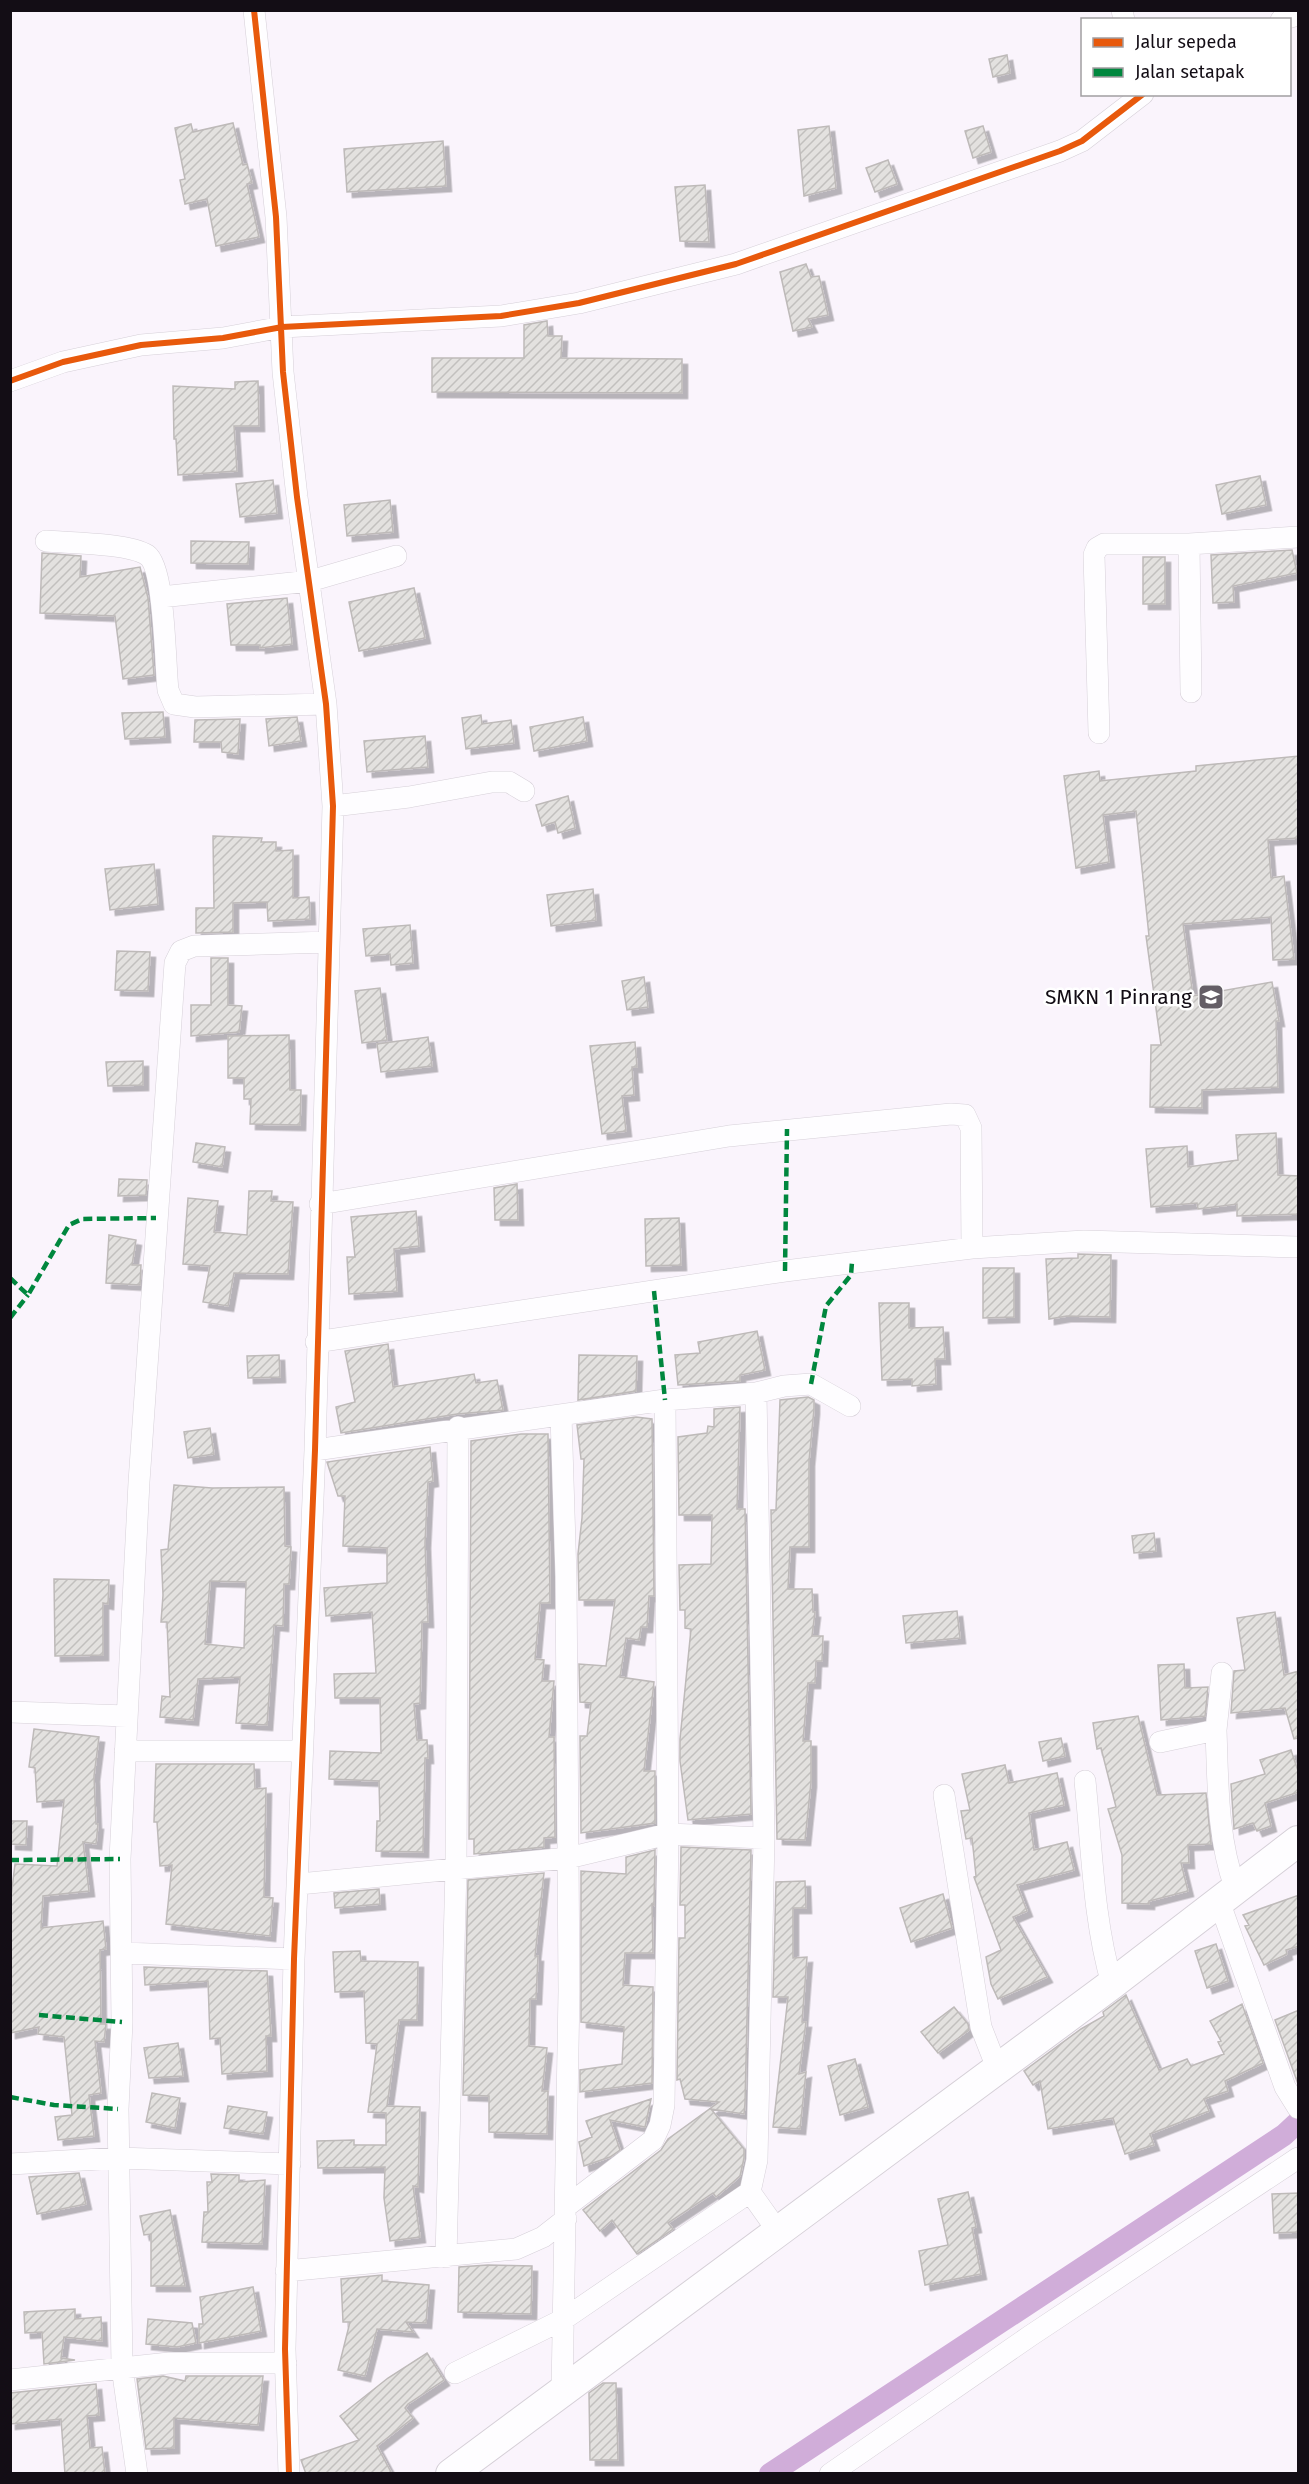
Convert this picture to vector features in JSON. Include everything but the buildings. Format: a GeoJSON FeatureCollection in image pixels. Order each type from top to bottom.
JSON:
{"type":"FeatureCollection","features":[{"type":"Feature","properties":{"kind":"street"},"geometry":{"type":"LineString","coordinates":[[254,10],[276,218],[282,327],[297,497],[326,704],[333,806],[316,1342],[315,1450],[302,1752],[299,1884],[294,1959],[286,2271],[289,2474]]}},
{"type":"Feature","properties":{"kind":"street"},"geometry":{"type":"LineString","coordinates":[[10,381],[63,362],[141,345],[223,338],[282,327],[535,312],[736,264],[1060,151],[1082,141],[1140,96]]}},
{"type":"Feature","properties":{"kind":"street"},"geometry":{"type":"LineString","coordinates":[[1099,733],[1095,551],[1104,544],[1189,544],[1299,537]]}},
{"type":"Feature","properties":{"kind":"street"},"geometry":{"type":"LineString","coordinates":[[46,541],[101,545],[145,554],[153,560],[160,597],[167,682],[174,704],[195,707],[326,704]]}},
{"type":"Feature","properties":{"kind":"street"},"geometry":{"type":"LineString","coordinates":[[1189,544],[1191,692]]}},
{"type":"Feature","properties":{"kind":"street"},"geometry":{"type":"LineString","coordinates":[[160,597],[310,581],[396,556]]}},
{"type":"Feature","properties":{"kind":"street"},"geometry":{"type":"LineString","coordinates":[[333,806],[409,797],[492,782],[509,782],[524,790]]}},
{"type":"Feature","properties":{"kind":"street"},"geometry":{"type":"LineString","coordinates":[[137,2474],[122,2367],[119,2158],[122,1953],[120,1859],[148,1345],[177,956],[187,948],[203,945],[329,942]]}},
{"type":"Feature","properties":{"kind":"street"},"geometry":{"type":"LineString","coordinates":[[320,1204],[729,1136],[951,1113],[965,1115],[971,1128],[972,1248]]}},
{"type":"Feature","properties":{"kind":"street"},"geometry":{"type":"LineString","coordinates":[[316,1342],[785,1271],[972,1248],[1084,1241],[1299,1247]]}},
{"type":"Feature","properties":{"kind":"street"},"geometry":{"type":"LineString","coordinates":[[315,1450],[458,1427],[665,1400],[756,1393],[784,1386],[811,1384],[850,1406]]}},
{"type":"Feature","properties":{"kind":"street"},"geometry":{"type":"LineString","coordinates":[[455,2373],[562,2327],[750,2192],[757,2160],[764,1838],[756,1393]]}},
{"type":"Feature","properties":{"kind":"street"},"geometry":{"type":"LineString","coordinates":[[286,2271],[446,2257],[528,2245],[552,2232],[566,2213],[645,2147],[660,2125],[664,2105],[668,1834],[665,1400]]}},
{"type":"Feature","properties":{"kind":"street"},"geometry":{"type":"LineString","coordinates":[[561,1415],[566,1577],[568,1858],[566,2213],[562,2392]]}},
{"type":"Feature","properties":{"kind":"street"},"geometry":{"type":"LineString","coordinates":[[446,2257],[456,1868],[458,1427]]}},
{"type":"Feature","properties":{"kind":"street"},"geometry":{"type":"LineString","coordinates":[[1221,1673],[1216,1730],[1227,1894],[1285,2087],[1296,2105]]}},
{"type":"Feature","properties":{"kind":"street"},"geometry":{"type":"LineString","coordinates":[[10,1712],[127,1716]]}},
{"type":"Feature","properties":{"kind":"street"},"geometry":{"type":"LineString","coordinates":[[1160,1742],[1216,1730]]}},
{"type":"Feature","properties":{"kind":"street"},"geometry":{"type":"LineString","coordinates":[[125,1751],[302,1752]]}},
{"type":"Feature","properties":{"kind":"street"},"geometry":{"type":"LineString","coordinates":[[1085,1781],[1097,1907],[1105,1959],[1112,1984]]}},
{"type":"Feature","properties":{"kind":"street"},"geometry":{"type":"LineString","coordinates":[[944,1795],[981,2027],[997,2068]]}},
{"type":"Feature","properties":{"kind":"street"},"geometry":{"type":"LineString","coordinates":[[299,1884],[568,1858],[668,1834],[764,1838]]}},
{"type":"Feature","properties":{"kind":"street"},"geometry":{"type":"LineString","coordinates":[[452,2474],[777,2230],[1112,1984],[1299,1841]]}},
{"type":"Feature","properties":{"kind":"street"},"geometry":{"type":"LineString","coordinates":[[122,1953],[294,1959]]}},
{"type":"Feature","properties":{"kind":"street"},"geometry":{"type":"LineString","coordinates":[[10,2164],[119,2158],[290,2164]]}},
{"type":"Feature","properties":{"kind":"street"},"geometry":{"type":"LineString","coordinates":[[830,2474],[1030,2336],[1299,2158]]}},
{"type":"Feature","properties":{"kind":"street"},"geometry":{"type":"LineString","coordinates":[[750,2192],[777,2230]]}},
{"type":"Feature","properties":{"kind":"street"},"geometry":{"type":"LineString","coordinates":[[10,2380],[122,2367],[204,2362],[286,2363]]}},
{"type":"Feature","properties":{"kind":"waterway"},"geometry":{"type":"LineString","coordinates":[[770,2474],[1284,2135],[1298,2122]]}},
{"type":"Feature","properties":{"kind":"marked path"},"geometry":{"type":"LineString","coordinates":[[785,1271],[787,1129]]}},
{"type":"Feature","properties":{"kind":"marked path"},"geometry":{"type":"LineString","coordinates":[[10,1278],[28,1295],[69,1225],[82,1219],[156,1218]]}},
{"type":"Feature","properties":{"kind":"marked path"},"geometry":{"type":"LineString","coordinates":[[811,1384],[826,1306],[851,1275],[852,1262]]}},
{"type":"Feature","properties":{"kind":"marked path"},"geometry":{"type":"LineString","coordinates":[[654,1291],[665,1400]]}},
{"type":"Feature","properties":{"kind":"marked path"},"geometry":{"type":"LineString","coordinates":[[10,1318],[28,1295]]}},
{"type":"Feature","properties":{"kind":"marked path"},"geometry":{"type":"LineString","coordinates":[[10,1860],[120,1859]]}},
{"type":"Feature","properties":{"kind":"marked path"},"geometry":{"type":"LineString","coordinates":[[39,2015],[122,2022]]}},
{"type":"Feature","properties":{"kind":"marked path"},"geometry":{"type":"LineString","coordinates":[[10,2097],[54,2105],[118,2109]]}},
{"type":"Feature","properties":{"kind":"cycle path"},"geometry":{"type":"LineString","coordinates":[[254,10],[276,217],[283,372],[297,497],[326,704],[333,806],[315,1450],[294,1959],[285,2349],[289,2474]]}},
{"type":"Feature","properties":{"kind":"cycle path"},"geometry":{"type":"LineString","coordinates":[[10,381],[63,362],[141,345],[223,338],[282,327],[501,316],[579,303],[736,264],[1060,151],[1082,141],[1140,96]]}},
{"type":"Feature","properties":{"kind":"place","name":"SMKN 1 Pinrang"},"geometry":{"type":"Point","coordinates":[1211,997]}}]}
